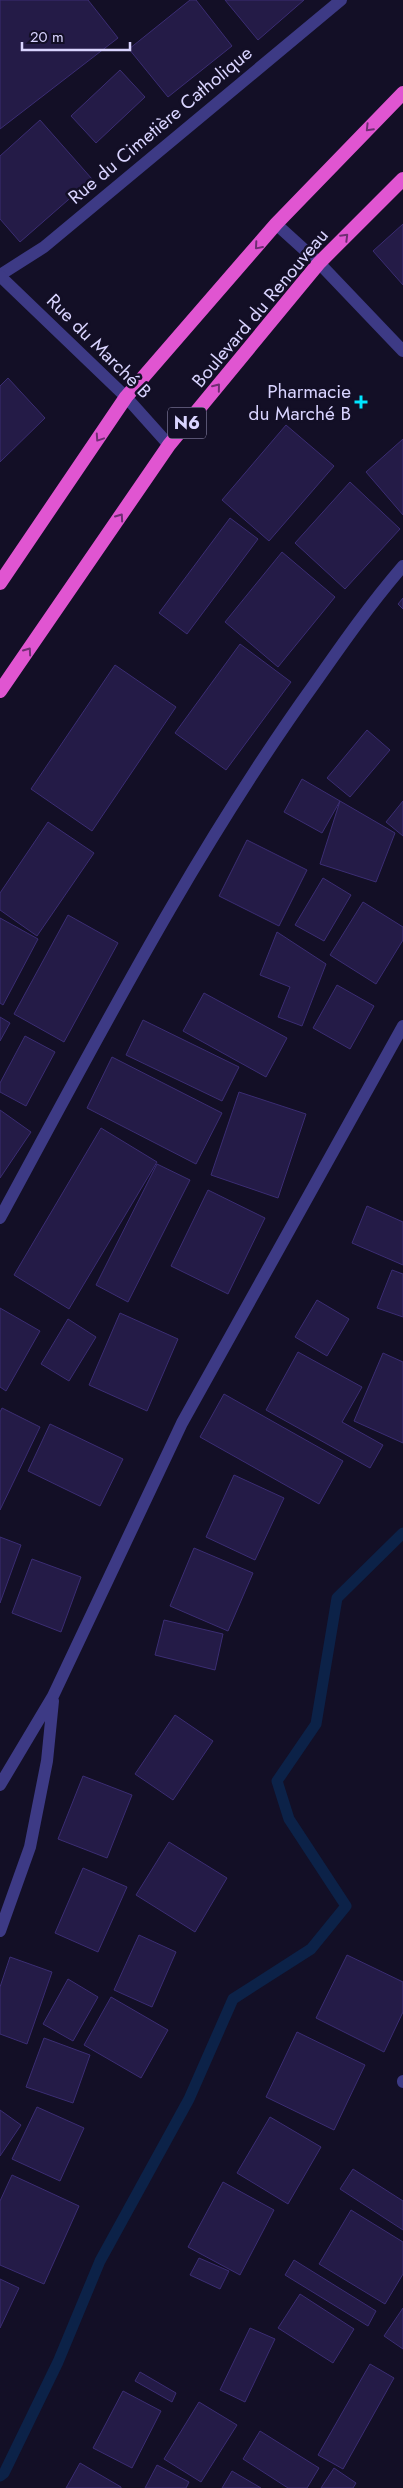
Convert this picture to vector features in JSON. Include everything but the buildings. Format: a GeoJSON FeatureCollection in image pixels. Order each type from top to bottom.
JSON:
{"type":"FeatureCollection","features":[{"type":"Feature","properties":{"kind":"highway"},"geometry":{"type":"LineString","coordinates":[[0,583],[126,398],[276,224],[403,93]]}},
{"type":"Feature","properties":{"kind":"highway","name":"Boulevard du Renouveau"},"geometry":{"type":"LineString","coordinates":[[0,691],[169,445],[319,263],[403,179]]}},
{"type":"Feature","properties":{"kind":"street","name":"Rue du Cimetière Catholique"},"geometry":{"type":"LineString","coordinates":[[0,275],[44,247],[341,0]]}},
{"type":"Feature","properties":{"kind":"street"},"geometry":{"type":"LineString","coordinates":[[276,224],[319,263],[403,351]]}},
{"type":"Feature","properties":{"kind":"street","name":"Rue du Marché B"},"geometry":{"type":"LineString","coordinates":[[0,275],[126,398],[169,445]]}},
{"type":"Feature","properties":{"kind":"street"},"geometry":{"type":"LineString","coordinates":[[0,1218],[105,1024],[221,822],[294,711],[375,599],[403,566]]}},
{"type":"Feature","properties":{"kind":"street"},"geometry":{"type":"LineString","coordinates":[[0,1786],[53,1696],[182,1423],[403,1026]]}},
{"type":"Feature","properties":{"kind":"street"},"geometry":{"type":"LineString","coordinates":[[0,1931],[30,1847],[47,1761],[53,1696]]}},
{"type":"Feature","properties":{"kind":"waterway"},"geometry":{"type":"LineString","coordinates":[[0,2476],[4,2473],[58,2362],[100,2261],[189,2099],[233,1999],[311,1949],[346,1906],[289,1819],[277,1781],[316,1724],[337,1598],[403,1533]]}},
{"type":"Feature","properties":{"kind":"place","name":"Pharmacie du Marché B"},"geometry":{"type":"Point","coordinates":[361,402]}}]}
